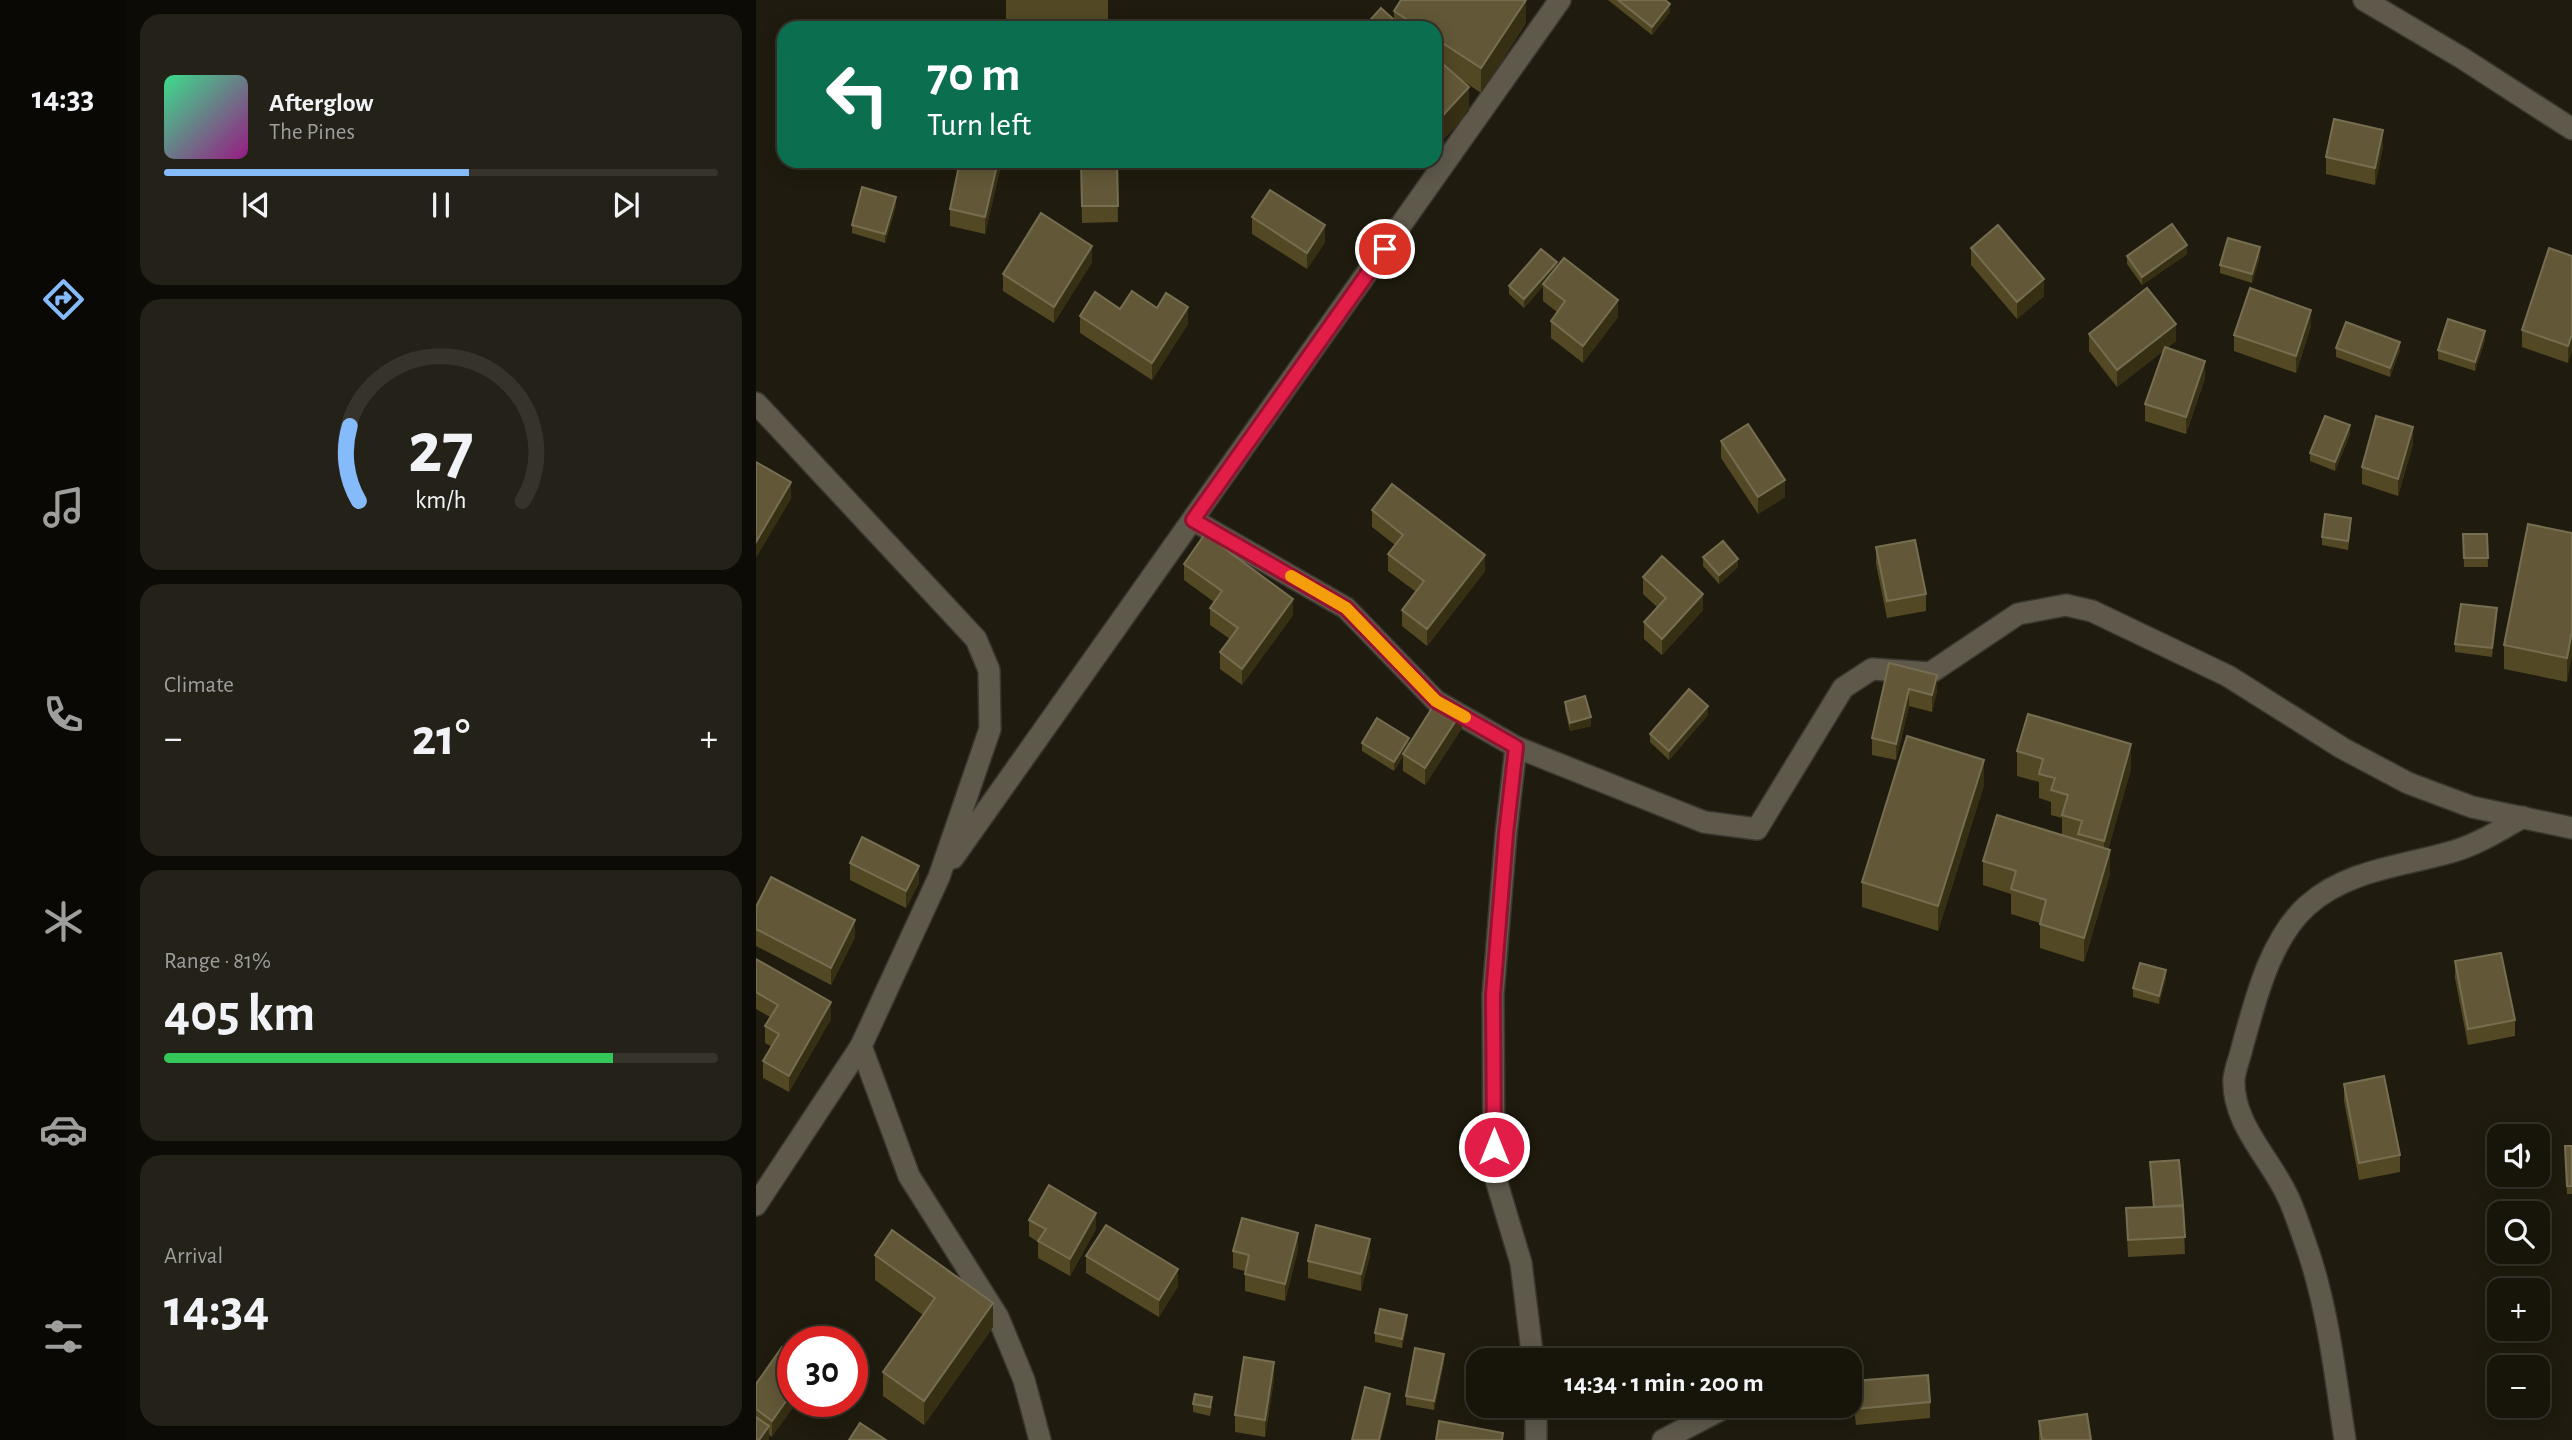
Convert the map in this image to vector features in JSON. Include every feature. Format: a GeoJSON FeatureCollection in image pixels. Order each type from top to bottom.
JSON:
{"type":"FeatureCollection","features":[{"type":"Feature","properties":{"kind":"street"},"geometry":{"type":"LineString","coordinates":[[1442,167],[1560,0]]}},
{"type":"Feature","properties":{"kind":"street"},"geometry":{"type":"LineString","coordinates":[[2364,0],[2462,58],[2572,130]]}},
{"type":"Feature","properties":{"kind":"street"},"geometry":{"type":"LineString","coordinates":[[939,877],[1441,168]]}},
{"type":"Feature","properties":{"kind":"street"},"geometry":{"type":"LineString","coordinates":[[756,402],[976,639],[989,670],[990,729],[939,877],[861,1045],[756,1205]]}},
{"type":"Feature","properties":{"kind":"street"},"geometry":{"type":"LineString","coordinates":[[1193,520],[1346,608],[1436,701],[1516,747],[1704,822],[1757,829],[1843,688],[1872,668],[1930,673],[2018,614],[2066,605],[2092,611],[2228,676],[2342,748],[2408,783],[2472,807],[2572,828]]}},
{"type":"Feature","properties":{"kind":"street"},"geometry":{"type":"LineString","coordinates":[[1516,747],[1493,995],[1494,1173],[1521,1263],[1532,1348]]}},
{"type":"Feature","properties":{"kind":"street"},"geometry":{"type":"LineString","coordinates":[[2345,1440],[2334,1361],[2319,1286],[2286,1194],[2240,1117],[2234,1079],[2248,1027],[2270,961],[2290,925],[2308,904],[2333,888],[2375,870],[2472,845],[2523,817]]}},
{"type":"Feature","properties":{"kind":"street"},"geometry":{"type":"LineString","coordinates":[[861,1045],[909,1177],[998,1317],[1024,1380],[1040,1440]]}},
{"type":"Feature","properties":{"kind":"street"},"geometry":{"type":"LineString","coordinates":[[1536,1418],[1536,1440]]}},
{"type":"Feature","properties":{"kind":"street"},"geometry":{"type":"LineString","coordinates":[[1663,1440],[1705,1418]]}},
{"type":"Feature","properties":{"kind":"building"},"geometry":{"type":"Polygon","coordinates":[[[1401,0],[1526,0],[1481,68],[1442,43],[1442,21],[1409,21],[1394,11],[1401,0]]]}},
{"type":"Feature","properties":{"kind":"building"},"geometry":{"type":"Polygon","coordinates":[[[1618,0],[1665,0],[1670,4],[1652,27],[1618,0]]]}},
{"type":"Feature","properties":{"kind":"building"},"geometry":{"type":"Polygon","coordinates":[[[1381,8],[1395,21],[1369,21],[1381,8]]]}},
{"type":"Feature","properties":{"kind":"building"},"geometry":{"type":"Polygon","coordinates":[[[1442,63],[1469,87],[1442,116],[1442,63]]]}},
{"type":"Feature","properties":{"kind":"building"},"geometry":{"type":"Polygon","coordinates":[[[2334,119],[2383,130],[2375,168],[2326,157],[2334,119]]]}},
{"type":"Feature","properties":{"kind":"building"},"geometry":{"type":"Polygon","coordinates":[[[959,168],[996,168],[985,217],[950,209],[959,168]]]}},
{"type":"Feature","properties":{"kind":"building"},"geometry":{"type":"Polygon","coordinates":[[[1081,168],[1117,168],[1118,206],[1082,206],[1081,168]]]}},
{"type":"Feature","properties":{"kind":"building"},"geometry":{"type":"Polygon","coordinates":[[[862,187],[896,197],[885,234],[852,225],[862,187]]]}},
{"type":"Feature","properties":{"kind":"building"},"geometry":{"type":"Polygon","coordinates":[[[1270,190],[1325,225],[1307,253],[1252,217],[1270,190]]]}},
{"type":"Feature","properties":{"kind":"building"},"geometry":{"type":"Polygon","coordinates":[[[1041,213],[1092,246],[1054,307],[1003,274],[1041,213]]]}},
{"type":"Feature","properties":{"kind":"building"},"geometry":{"type":"Polygon","coordinates":[[[2172,224],[2187,245],[2142,277],[2127,256],[2172,224]]]}},
{"type":"Feature","properties":{"kind":"building"},"geometry":{"type":"Polygon","coordinates":[[[1998,225],[2044,279],[2017,302],[1971,248],[1998,225]]]}},
{"type":"Feature","properties":{"kind":"building"},"geometry":{"type":"Polygon","coordinates":[[[2228,238],[2260,247],[2252,274],[2220,265],[2228,238]]]}},
{"type":"Feature","properties":{"kind":"building"},"geometry":{"type":"Polygon","coordinates":[[[2549,248],[2572,256],[2572,334],[2568,346],[2522,330],[2549,248]]]}},
{"type":"Feature","properties":{"kind":"building"},"geometry":{"type":"Polygon","coordinates":[[[1541,249],[1557,262],[1524,299],[1509,286],[1541,249]]]}},
{"type":"Feature","properties":{"kind":"building"},"geometry":{"type":"Polygon","coordinates":[[[1564,258],[1618,300],[1583,346],[1551,321],[1565,301],[1543,284],[1564,258]]]}},
{"type":"Feature","properties":{"kind":"building"},"geometry":{"type":"Polygon","coordinates":[[[2147,288],[2176,324],[2117,370],[2089,334],[2147,288]]]}},
{"type":"Feature","properties":{"kind":"building"},"geometry":{"type":"Polygon","coordinates":[[[2250,288],[2311,310],[2296,356],[2234,335],[2250,288]]]}},
{"type":"Feature","properties":{"kind":"building"},"geometry":{"type":"Polygon","coordinates":[[[1132,291],[1157,308],[1166,293],[1188,307],[1152,363],[1080,316],[1095,292],[1120,309],[1132,291]]]}},
{"type":"Feature","properties":{"kind":"building"},"geometry":{"type":"Polygon","coordinates":[[[2448,319],[2485,331],[2475,362],[2438,350],[2448,319]]]}},
{"type":"Feature","properties":{"kind":"building"},"geometry":{"type":"Polygon","coordinates":[[[2346,322],[2400,342],[2390,368],[2336,348],[2346,322]]]}},
{"type":"Feature","properties":{"kind":"building"},"geometry":{"type":"Polygon","coordinates":[[[2165,347],[2205,361],[2186,417],[2145,404],[2165,347]]]}},
{"type":"Feature","properties":{"kind":"building"},"geometry":{"type":"Polygon","coordinates":[[[2325,416],[2350,425],[2335,462],[2310,453],[2325,416]]]}},
{"type":"Feature","properties":{"kind":"building"},"geometry":{"type":"Polygon","coordinates":[[[2376,416],[2413,427],[2398,479],[2362,467],[2376,416]]]}},
{"type":"Feature","properties":{"kind":"building"},"geometry":{"type":"Polygon","coordinates":[[[1748,424],[1785,480],[1758,497],[1721,441],[1748,424]]]}},
{"type":"Feature","properties":{"kind":"building"},"geometry":{"type":"Polygon","coordinates":[[[756,462],[791,482],[756,542],[756,462]]]}},
{"type":"Feature","properties":{"kind":"building"},"geometry":{"type":"Polygon","coordinates":[[[1392,484],[1485,555],[1427,629],[1402,610],[1424,581],[1388,554],[1403,535],[1372,510],[1392,484]]]}},
{"type":"Feature","properties":{"kind":"building"},"geometry":{"type":"Polygon","coordinates":[[[2325,514],[2351,518],[2348,541],[2322,537],[2325,514]]]}},
{"type":"Feature","properties":{"kind":"building"},"geometry":{"type":"Polygon","coordinates":[[[2528,524],[2572,533],[2572,631],[2567,658],[2504,645],[2528,524]]]}},
{"type":"Feature","properties":{"kind":"building"},"geometry":{"type":"Polygon","coordinates":[[[1205,534],[1293,599],[1242,669],[1220,652],[1238,628],[1210,608],[1222,591],[1184,564],[1205,534]]]}},
{"type":"Feature","properties":{"kind":"building"},"geometry":{"type":"Polygon","coordinates":[[[2463,534],[2487,534],[2488,558],[2464,558],[2463,534]]]}},
{"type":"Feature","properties":{"kind":"building"},"geometry":{"type":"Polygon","coordinates":[[[1915,540],[1926,594],[1887,601],[1876,547],[1915,540]]]}},
{"type":"Feature","properties":{"kind":"building"},"geometry":{"type":"Polygon","coordinates":[[[1723,541],[1738,559],[1719,575],[1703,557],[1723,541]]]}},
{"type":"Feature","properties":{"kind":"building"},"geometry":{"type":"Polygon","coordinates":[[[1662,556],[1703,594],[1662,639],[1644,622],[1666,598],[1643,577],[1662,556]]]}},
{"type":"Feature","properties":{"kind":"building"},"geometry":{"type":"Polygon","coordinates":[[[2461,604],[2497,608],[2492,648],[2455,644],[2461,604]]]}},
{"type":"Feature","properties":{"kind":"building"},"geometry":{"type":"Polygon","coordinates":[[[1889,663],[1937,675],[1932,695],[1909,689],[1896,744],[1872,738],[1889,663]]]}},
{"type":"Feature","properties":{"kind":"building"},"geometry":{"type":"Polygon","coordinates":[[[1689,689],[1708,706],[1669,751],[1650,734],[1689,689]]]}},
{"type":"Feature","properties":{"kind":"building"},"geometry":{"type":"Polygon","coordinates":[[[1585,696],[1591,717],[1570,723],[1565,702],[1585,696]]]}},
{"type":"Feature","properties":{"kind":"building"},"geometry":{"type":"Polygon","coordinates":[[[1439,697],[1462,711],[1425,768],[1403,754],[1439,697]]]}},
{"type":"Feature","properties":{"kind":"building"},"geometry":{"type":"Polygon","coordinates":[[[2028,714],[2131,744],[2104,841],[2078,834],[2082,821],[2062,815],[2068,795],[2051,790],[2055,778],[2039,774],[2043,759],[2017,751],[2028,714]]]}},
{"type":"Feature","properties":{"kind":"building"},"geometry":{"type":"Polygon","coordinates":[[[1377,718],[1409,738],[1394,762],[1362,743],[1377,718]]]}},
{"type":"Feature","properties":{"kind":"building"},"geometry":{"type":"Polygon","coordinates":[[[1907,736],[1984,760],[1938,906],[1862,882],[1907,736]]]}},
{"type":"Feature","properties":{"kind":"building"},"geometry":{"type":"Polygon","coordinates":[[[1997,815],[2110,850],[2084,938],[2040,924],[2046,900],[2011,889],[2016,871],[1983,861],[1997,815]]]}},
{"type":"Feature","properties":{"kind":"building"},"geometry":{"type":"Polygon","coordinates":[[[862,837],[919,866],[906,891],[850,863],[862,837]]]}},
{"type":"Feature","properties":{"kind":"building"},"geometry":{"type":"Polygon","coordinates":[[[771,877],[855,920],[831,968],[756,929],[756,907],[771,877]]]}},
{"type":"Feature","properties":{"kind":"building"},"geometry":{"type":"Polygon","coordinates":[[[2501,953],[2515,1020],[2468,1029],[2455,961],[2501,953]]]}},
{"type":"Feature","properties":{"kind":"building"},"geometry":{"type":"Polygon","coordinates":[[[756,959],[831,1002],[789,1076],[763,1061],[779,1034],[765,1026],[778,1005],[756,992],[756,959]]]}},
{"type":"Feature","properties":{"kind":"building"},"geometry":{"type":"Polygon","coordinates":[[[2140,963],[2166,970],[2159,996],[2133,988],[2140,963]]]}},
{"type":"Feature","properties":{"kind":"building"},"geometry":{"type":"Polygon","coordinates":[[[2384,1076],[2400,1155],[2359,1163],[2344,1084],[2384,1076]]]}},
{"type":"Feature","properties":{"kind":"building"},"geometry":{"type":"Polygon","coordinates":[[[2565,1146],[2572,1146],[2572,1186],[2567,1186],[2565,1146]]]}},
{"type":"Feature","properties":{"kind":"building"},"geometry":{"type":"Polygon","coordinates":[[[2179,1160],[2183,1205],[2154,1207],[2150,1162],[2179,1160]]]}},
{"type":"Feature","properties":{"kind":"building"},"geometry":{"type":"Polygon","coordinates":[[[1049,1185],[1096,1213],[1070,1259],[1038,1241],[1046,1229],[1029,1220],[1049,1185]]]}},
{"type":"Feature","properties":{"kind":"building"},"geometry":{"type":"Polygon","coordinates":[[[2183,1206],[2185,1237],[2128,1240],[2126,1208],[2183,1206]]]}},
{"type":"Feature","properties":{"kind":"building"},"geometry":{"type":"Polygon","coordinates":[[[1242,1218],[1298,1233],[1285,1284],[1245,1274],[1249,1255],[1233,1251],[1242,1218]]]}},
{"type":"Feature","properties":{"kind":"building"},"geometry":{"type":"Polygon","coordinates":[[[1106,1225],[1178,1269],[1159,1300],[1086,1256],[1106,1225]]]}},
{"type":"Feature","properties":{"kind":"building"},"geometry":{"type":"Polygon","coordinates":[[[1316,1225],[1370,1239],[1361,1274],[1308,1261],[1316,1225]]]}},
{"type":"Feature","properties":{"kind":"building"},"geometry":{"type":"Polygon","coordinates":[[[892,1230],[993,1303],[924,1401],[883,1372],[935,1298],[875,1255],[892,1230]]]}},
{"type":"Feature","properties":{"kind":"building"},"geometry":{"type":"Polygon","coordinates":[[[1380,1309],[1407,1315],[1402,1339],[1375,1333],[1380,1309]]]}},
{"type":"Feature","properties":{"kind":"building"},"geometry":{"type":"Polygon","coordinates":[[[1415,1348],[1444,1354],[1434,1401],[1406,1396],[1415,1348]]]}},
{"type":"Feature","properties":{"kind":"building"},"geometry":{"type":"Polygon","coordinates":[[[777,1354],[777,1414],[772,1421],[756,1409],[756,1384],[777,1354]]]}},
{"type":"Feature","properties":{"kind":"building"},"geometry":{"type":"Polygon","coordinates":[[[1244,1357],[1274,1362],[1265,1420],[1235,1415],[1244,1357]]]}},
{"type":"Feature","properties":{"kind":"building"},"geometry":{"type":"Polygon","coordinates":[[[1928,1375],[1930,1402],[1862,1408],[1862,1380],[1928,1375]]]}},
{"type":"Feature","properties":{"kind":"building"},"geometry":{"type":"Polygon","coordinates":[[[1365,1387],[1390,1394],[1379,1440],[1352,1440],[1365,1387]]]}},
{"type":"Feature","properties":{"kind":"building"},"geometry":{"type":"Polygon","coordinates":[[[1195,1394],[1212,1397],[1210,1407],[1193,1404],[1195,1394]]]}},
{"type":"Feature","properties":{"kind":"building"},"geometry":{"type":"Polygon","coordinates":[[[2087,1414],[2091,1440],[2042,1440],[2039,1421],[2087,1414]]]}},
{"type":"Feature","properties":{"kind":"building"},"geometry":{"type":"Polygon","coordinates":[[[756,1417],[769,1426],[759,1440],[756,1440],[756,1417]]]}},
{"type":"Feature","properties":{"kind":"building"},"geometry":{"type":"Polygon","coordinates":[[[1439,1421],[1503,1433],[1502,1440],[1436,1440],[1439,1421]]]}},
{"type":"Feature","properties":{"kind":"building"},"geometry":{"type":"Polygon","coordinates":[[[860,1423],[886,1440],[849,1440],[860,1423]]]}},
{"type":"Feature","properties":{"kind":"slow traffic"},"geometry":{"type":"LineString","coordinates":[[1291,576],[1346,608],[1436,701],[1465,717]]}},
{"type":"Feature","properties":{"kind":"route"},"geometry":{"type":"LineString","coordinates":[[1385,249],[1193,520],[1346,608],[1436,701],[1516,747],[1493,995],[1494,1147]]}}]}
